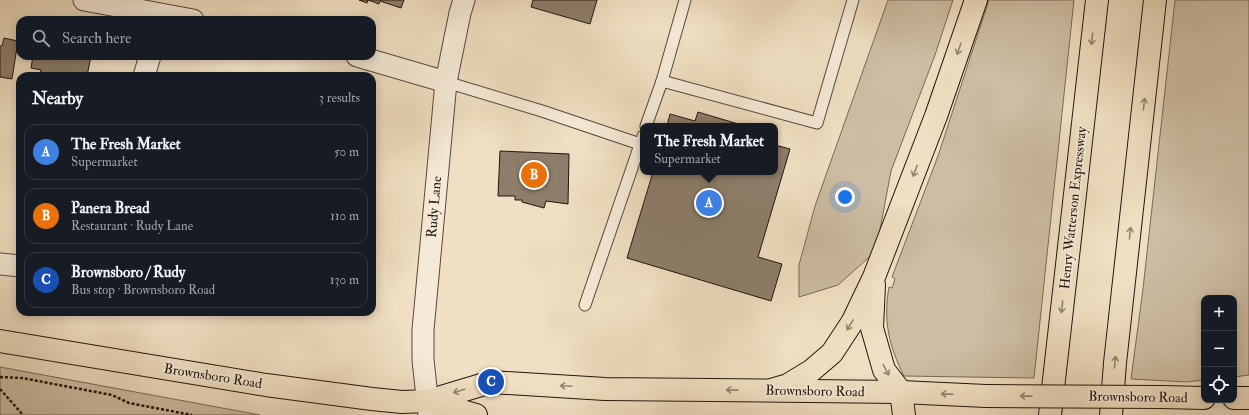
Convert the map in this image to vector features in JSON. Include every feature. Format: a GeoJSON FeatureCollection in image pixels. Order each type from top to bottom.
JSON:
{"type":"FeatureCollection","features":[{"type":"Feature","properties":{"kind":"main road"},"geometry":{"type":"LineString","coordinates":[[771,390],[788,385],[805,374],[832,352],[853,321],[874,277],[936,116],[976,0]]}},
{"type":"Feature","properties":{"kind":"main road","name":"Henry Watterson Expressway"},"geometry":{"type":"LineString","coordinates":[[1050,415],[1097,0]]}},
{"type":"Feature","properties":{"kind":"main road"},"geometry":{"type":"LineString","coordinates":[[1111,415],[1116,355],[1155,0]]}},
{"type":"Feature","properties":{"kind":"main road"},"geometry":{"type":"LineString","coordinates":[[874,277],[872,328],[884,370],[901,392],[904,415]]}},
{"type":"Feature","properties":{"kind":"main road","name":"Brownsboro Road"},"geometry":{"type":"LineString","coordinates":[[0,341],[274,386],[402,402],[429,408],[476,415]]}},
{"type":"Feature","properties":{"kind":"main road","name":"Brownsboro Road"},"geometry":{"type":"LineString","coordinates":[[429,408],[490,382],[605,389],[771,390],[901,392],[986,396],[1201,398]]}},
{"type":"Feature","properties":{"kind":"main road"},"geometry":{"type":"LineString","coordinates":[[1237,398],[1249,398]]}},
{"type":"Feature","properties":{"kind":"street"},"geometry":{"type":"LineString","coordinates":[[84,0],[164,11],[180,16]]}},
{"type":"Feature","properties":{"kind":"street","name":"Rudy Lane"},"geometry":{"type":"LineString","coordinates":[[429,408],[424,360],[423,330],[446,82],[464,0]]}},
{"type":"Feature","properties":{"kind":"street"},"geometry":{"type":"LineString","coordinates":[[145,72],[149,60]]}},
{"type":"Feature","properties":{"kind":"street"},"geometry":{"type":"LineString","coordinates":[[371,60],[446,82]]}},
{"type":"Feature","properties":{"kind":"street"},"geometry":{"type":"LineString","coordinates":[[0,264],[16,266]]}},
{"type":"Feature","properties":{"kind":"lane"},"geometry":{"type":"LineString","coordinates":[[647,123],[662,81],[685,0]]}},
{"type":"Feature","properties":{"kind":"lane"},"geometry":{"type":"LineString","coordinates":[[662,81],[817,123],[852,0]]}},
{"type":"Feature","properties":{"kind":"lane"},"geometry":{"type":"LineString","coordinates":[[446,82],[640,139]]}},
{"type":"Feature","properties":{"kind":"lane"},"geometry":{"type":"LineString","coordinates":[[585,305],[640,146]]}},
{"type":"Feature","properties":{"kind":"path"},"geometry":{"type":"LineString","coordinates":[[0,377],[22,378],[112,395],[129,402],[192,415]]}},
{"type":"Feature","properties":{"kind":"path"},"geometry":{"type":"LineString","coordinates":[[0,389],[23,415]]}},
{"type":"Feature","properties":{"kind":"shaded area"},"geometry":{"type":"Polygon","coordinates":[[[888,0],[953,0],[935,55],[891,171],[876,251],[838,285],[799,297],[799,265],[815,206],[888,0]]]}},
{"type":"Feature","properties":{"kind":"shaded area"},"geometry":{"type":"Polygon","coordinates":[[[989,0],[1074,0],[1034,378],[904,376],[894,354],[887,322],[887,299],[889,287],[892,288],[895,279],[892,277],[938,156],[989,0]]]}},
{"type":"Feature","properties":{"kind":"shaded area"},"geometry":{"type":"Polygon","coordinates":[[[1175,0],[1249,0],[1249,375],[1237,377],[1237,295],[1201,295],[1201,380],[1187,382],[1131,379],[1143,289],[1175,0]]]}},
{"type":"Feature","properties":{"kind":"shaded area"},"geometry":{"type":"Polygon","coordinates":[[[0,367],[260,415],[0,415],[0,367]]]}},
{"type":"Feature","properties":{"kind":"building"},"geometry":{"type":"Polygon","coordinates":[[[359,0],[368,0],[367,3],[359,0]]]}},
{"type":"Feature","properties":{"kind":"building"},"geometry":{"type":"Polygon","coordinates":[[[368,0],[404,0],[401,8],[380,1],[379,4],[368,0]]]}},
{"type":"Feature","properties":{"kind":"building"},"geometry":{"type":"Polygon","coordinates":[[[533,0],[597,0],[590,24],[531,7],[533,0]]]}},
{"type":"Feature","properties":{"kind":"building"},"geometry":{"type":"Polygon","coordinates":[[[4,38],[16,41],[16,54],[12,79],[0,77],[0,46],[2,46],[4,38]]]}},
{"type":"Feature","properties":{"kind":"building"},"geometry":{"type":"Polygon","coordinates":[[[32,60],[90,60],[88,72],[41,72],[41,70],[31,68],[32,60]]]}},
{"type":"Feature","properties":{"kind":"building"},"geometry":{"type":"Polygon","coordinates":[[[698,112],[735,123],[668,123],[670,114],[695,121],[698,112]]]}},
{"type":"Feature","properties":{"kind":"building"},"geometry":{"type":"Polygon","coordinates":[[[778,146],[790,149],[758,257],[782,264],[771,301],[627,258],[652,175],[778,175],[778,146]]]}},
{"type":"Feature","properties":{"kind":"building"},"geometry":{"type":"Polygon","coordinates":[[[500,151],[569,154],[568,204],[546,201],[544,208],[522,202],[522,200],[515,200],[515,196],[498,196],[500,151]]]}},
{"type":"Feature","properties":{"kind":"place","name":"Panera Bread"},"geometry":{"type":"Point","coordinates":[534,175]}},
{"type":"Feature","properties":{"kind":"place","name":"The Fresh Market"},"geometry":{"type":"Point","coordinates":[709,203]}},
{"type":"Feature","properties":{"kind":"place","name":"Brownsboro / Rudy"},"geometry":{"type":"Point","coordinates":[491,382]}}]}
